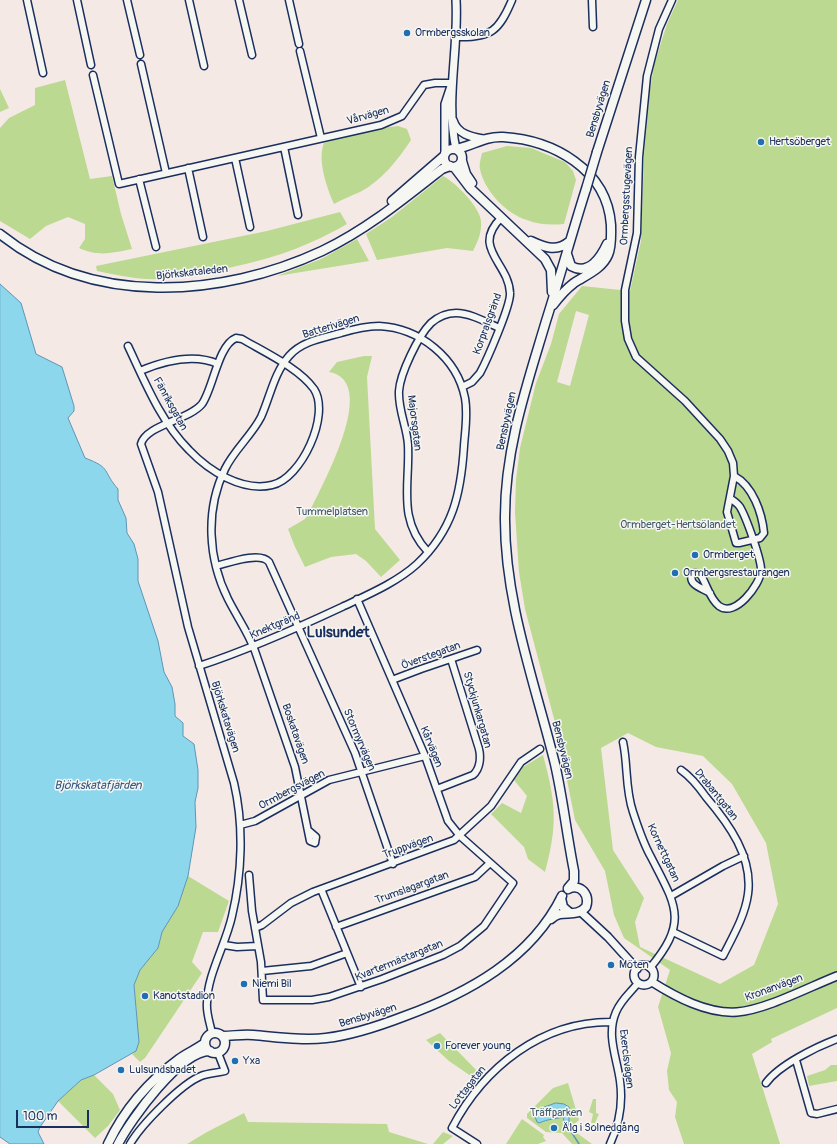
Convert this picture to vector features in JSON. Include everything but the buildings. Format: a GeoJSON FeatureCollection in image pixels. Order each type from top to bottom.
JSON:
{"type":"FeatureCollection","features":[{"type":"Feature","properties":{"kind":"main road","name":"Bensbyvägen"},"geometry":{"type":"LineString","coordinates":[[568,888],[573,884],[575,877],[555,765],[519,628],[506,546],[505,516],[507,480],[516,422],[597,152],[646,0]]}},
{"type":"Feature","properties":{"kind":"main road"},"geometry":{"type":"LineString","coordinates":[[499,137],[531,141],[553,148],[572,159],[585,170],[594,182],[606,204],[610,222],[610,248],[602,264],[567,289],[548,315],[553,284],[551,270],[545,259],[501,218],[452,167],[445,162],[444,155],[449,149],[456,149],[483,139],[499,137]]}},
{"type":"Feature","properties":{"kind":"main road"},"geometry":{"type":"LineString","coordinates":[[452,167],[462,160],[468,151],[476,147],[512,139]]}},
{"type":"Feature","properties":{"kind":"main road"},"geometry":{"type":"LineString","coordinates":[[456,149],[461,152],[466,174],[479,196]]}},
{"type":"Feature","properties":{"kind":"main road","name":"Björkskataleden"},"geometry":{"type":"LineString","coordinates":[[362,227],[444,155]]}},
{"type":"Feature","properties":{"kind":"main road","name":"Björkskataleden"},"geometry":{"type":"LineString","coordinates":[[0,234],[32,255],[77,275],[120,285],[157,288],[206,284],[267,271],[322,250],[389,210],[442,169],[452,167]]}},
{"type":"Feature","properties":{"kind":"main road"},"geometry":{"type":"LineString","coordinates":[[524,238],[550,248],[560,248],[570,241]]}},
{"type":"Feature","properties":{"kind":"main road"},"geometry":{"type":"LineString","coordinates":[[567,254],[568,263],[573,268],[580,269],[588,267],[600,258],[610,238]]}},
{"type":"Feature","properties":{"kind":"main road","name":"Bensbyvägen"},"geometry":{"type":"LineString","coordinates":[[571,857],[586,894]]}},
{"type":"Feature","properties":{"kind":"main road"},"geometry":{"type":"LineString","coordinates":[[568,888],[579,888],[586,894],[587,903],[581,912],[570,913],[562,907],[562,896],[568,888]]}},
{"type":"Feature","properties":{"kind":"main road","name":"Bensbyvägen"},"geometry":{"type":"LineString","coordinates":[[545,925],[562,896]]}},
{"type":"Feature","properties":{"kind":"main road","name":"Bensbyvägen"},"geometry":{"type":"LineString","coordinates":[[223,1036],[253,1035],[299,1039],[338,1036],[373,1027],[460,994],[488,976],[523,949],[558,913],[570,913]]}},
{"type":"Feature","properties":{"kind":"main road"},"geometry":{"type":"LineString","coordinates":[[108,1144],[122,1119],[147,1087],[171,1064],[205,1043],[208,1035],[212,1033],[219,1033],[223,1036],[225,1046],[214,1052],[201,1052],[191,1058],[160,1086],[140,1108],[118,1144]]}},
{"type":"Feature","properties":{"kind":"main road","name":"Bensbyvägen"},"geometry":{"type":"LineString","coordinates":[[225,1046],[238,1040],[264,1036]]}},
{"type":"Feature","properties":{"kind":"main road"},"geometry":{"type":"LineString","coordinates":[[205,1043],[214,1052]]}},
{"type":"Feature","properties":{"kind":"street"},"geometry":{"type":"LineString","coordinates":[[27,0],[43,73]]}},
{"type":"Feature","properties":{"kind":"street"},"geometry":{"type":"LineString","coordinates":[[77,0],[91,65]]}},
{"type":"Feature","properties":{"kind":"street"},"geometry":{"type":"LineString","coordinates":[[127,0],[140,55]]}},
{"type":"Feature","properties":{"kind":"street"},"geometry":{"type":"LineString","coordinates":[[188,0],[204,66]]}},
{"type":"Feature","properties":{"kind":"street"},"geometry":{"type":"LineString","coordinates":[[239,0],[252,55]]}},
{"type":"Feature","properties":{"kind":"street"},"geometry":{"type":"LineString","coordinates":[[289,0],[299,44]]}},
{"type":"Feature","properties":{"kind":"street"},"geometry":{"type":"LineString","coordinates":[[456,0],[457,37],[452,84],[452,116],[456,149]]}},
{"type":"Feature","properties":{"kind":"street"},"geometry":{"type":"LineString","coordinates":[[457,37],[479,37],[495,30],[502,22],[512,0]]}},
{"type":"Feature","properties":{"kind":"street"},"geometry":{"type":"LineString","coordinates":[[592,0],[593,27]]}},
{"type":"Feature","properties":{"kind":"street","name":"Ormbergsstugevägen"},"geometry":{"type":"LineString","coordinates":[[672,0],[657,34],[647,76],[638,156],[637,233],[625,290],[625,321],[628,339],[636,357],[680,396],[720,439],[731,457],[734,476],[731,499],[727,512],[736,543],[753,541]]}},
{"type":"Feature","properties":{"kind":"street"},"geometry":{"type":"LineString","coordinates":[[300,51],[321,138]]}},
{"type":"Feature","properties":{"kind":"street"},"geometry":{"type":"LineString","coordinates":[[141,64],[166,173]]}},
{"type":"Feature","properties":{"kind":"street","name":"Vårvägen"},"geometry":{"type":"LineString","coordinates":[[93,74],[119,184],[392,121],[402,116],[424,85],[435,83],[452,84]]}},
{"type":"Feature","properties":{"kind":"street"},"geometry":{"type":"LineString","coordinates":[[444,155],[445,104],[452,84]]}},
{"type":"Feature","properties":{"kind":"street"},"geometry":{"type":"LineString","coordinates":[[452,116],[454,124],[460,131],[470,136],[483,139]]}},
{"type":"Feature","properties":{"kind":"street"},"geometry":{"type":"LineString","coordinates":[[284,147],[298,215]]}},
{"type":"Feature","properties":{"kind":"street"},"geometry":{"type":"LineString","coordinates":[[235,158],[250,227]]}},
{"type":"Feature","properties":{"kind":"street"},"geometry":{"type":"LineString","coordinates":[[188,168],[203,237]]}},
{"type":"Feature","properties":{"kind":"street"},"geometry":{"type":"LineString","coordinates":[[139,179],[156,247]]}},
{"type":"Feature","properties":{"kind":"street","name":"Korpralsgränd"},"geometry":{"type":"LineString","coordinates":[[462,387],[472,382],[480,373],[509,302],[510,291],[492,251],[489,239],[492,228],[501,218]]}},
{"type":"Feature","properties":{"kind":"street","name":"Majorsgatan"},"geometry":{"type":"LineString","coordinates":[[428,552],[414,531],[408,511],[406,496],[407,440],[399,396],[402,379],[421,338],[434,321],[451,314],[465,314],[499,328]]}},
{"type":"Feature","properties":{"kind":"street","name":"Batterivägen"},"geometry":{"type":"LineString","coordinates":[[253,646],[224,590],[216,566],[212,538],[212,520],[215,501],[222,476],[232,457],[259,420],[283,364],[293,353],[307,343],[364,327],[393,328],[421,338],[445,358],[462,387],[466,414],[460,488],[455,507],[449,521],[428,552],[403,575],[358,599]]}},
{"type":"Feature","properties":{"kind":"street","name":"Fänriksgatan"},"geometry":{"type":"LineString","coordinates":[[128,346],[167,424],[190,452],[222,476],[240,483],[258,487],[274,485],[284,480],[295,469],[307,448],[317,427],[319,402],[314,390],[305,380],[283,364],[242,339],[236,338],[231,341]]}},
{"type":"Feature","properties":{"kind":"street","name":"Björkskatavägen"},"geometry":{"type":"LineString","coordinates":[[212,1033],[207,1009],[207,995],[224,945],[236,896],[240,862],[240,825],[235,789],[184,609],[158,492],[141,447],[141,442],[146,436],[194,411],[201,404],[218,364],[231,341]]}},
{"type":"Feature","properties":{"kind":"street"},"geometry":{"type":"LineString","coordinates":[[140,371],[156,364],[197,358],[218,364]]}},
{"type":"Feature","properties":{"kind":"street"},"geometry":{"type":"LineString","coordinates":[[734,476],[748,487],[760,517],[764,534],[762,537],[753,541]]}},
{"type":"Feature","properties":{"kind":"street"},"geometry":{"type":"LineString","coordinates":[[710,593],[718,605],[727,608],[738,605],[748,594],[761,575],[761,560],[741,508],[731,499]]}},
{"type":"Feature","properties":{"kind":"street","name":"Stormyrvägen"},"geometry":{"type":"LineString","coordinates":[[216,566],[258,557],[266,558],[362,772],[393,864]]}},
{"type":"Feature","properties":{"kind":"street","name":"Knektgränd"},"geometry":{"type":"LineString","coordinates":[[199,666],[253,646],[358,599]]}},
{"type":"Feature","properties":{"kind":"street","name":"Kårvägen"},"geometry":{"type":"LineString","coordinates":[[358,599],[425,756],[446,815],[460,836],[513,883]]}},
{"type":"Feature","properties":{"kind":"street","name":"Boskatavägen"},"geometry":{"type":"LineString","coordinates":[[253,646],[288,742],[302,796],[309,831]]}},
{"type":"Feature","properties":{"kind":"street","name":"Överstegatan"},"geometry":{"type":"LineString","coordinates":[[392,680],[477,650]]}},
{"type":"Feature","properties":{"kind":"street","name":"Styckjunkargatan"},"geometry":{"type":"LineString","coordinates":[[437,789],[472,775],[476,772],[480,762],[479,749],[451,659]]}},
{"type":"Feature","properties":{"kind":"street","name":"Kornettgatan"},"geometry":{"type":"LineString","coordinates":[[623,742],[628,792],[633,811],[648,852],[671,896],[675,915],[668,945],[650,968]]}},
{"type":"Feature","properties":{"kind":"street","name":"Truppvägen"},"geometry":{"type":"LineString","coordinates":[[255,928],[262,925],[291,903],[320,889],[447,844],[460,836],[491,806],[521,762],[540,749]]}},
{"type":"Feature","properties":{"kind":"street","name":"Ormbergsvägen"},"geometry":{"type":"LineString","coordinates":[[240,825],[255,821],[329,780],[425,756]]}},
{"type":"Feature","properties":{"kind":"street","name":"Drabantgatan"},"geometry":{"type":"LineString","coordinates":[[672,932],[723,956],[747,902],[749,878],[744,856],[724,818],[691,778],[681,770]]}},
{"type":"Feature","properties":{"kind":"street"},"geometry":{"type":"LineString","coordinates":[[671,896],[723,866],[744,856]]}},
{"type":"Feature","properties":{"kind":"street","name":"Trumslagargatan"},"geometry":{"type":"LineString","coordinates":[[336,927],[475,877],[490,863]]}},
{"type":"Feature","properties":{"kind":"street"},"geometry":{"type":"LineString","coordinates":[[249,875],[262,971],[311,966],[347,953]]}},
{"type":"Feature","properties":{"kind":"street","name":"Kvartermästargatan"},"geometry":{"type":"LineString","coordinates":[[262,971],[263,1000],[312,1000],[329,997],[361,987],[443,955],[460,946],[484,926],[498,908],[513,883]]}},
{"type":"Feature","properties":{"kind":"street"},"geometry":{"type":"LineString","coordinates":[[320,889],[361,987]]}},
{"type":"Feature","properties":{"kind":"street"},"geometry":{"type":"LineString","coordinates":[[581,912],[608,937],[637,969]]}},
{"type":"Feature","properties":{"kind":"street"},"geometry":{"type":"LineString","coordinates":[[224,945],[237,948],[258,946]]}},
{"type":"Feature","properties":{"kind":"street"},"geometry":{"type":"LineString","coordinates":[[642,966],[650,968],[654,974],[652,982],[646,985],[638,983],[634,977],[637,969],[642,966]]}},
{"type":"Feature","properties":{"kind":"street","name":"Kronanvägen"},"geometry":{"type":"LineString","coordinates":[[652,982],[703,1008],[720,1012],[737,1012],[763,1005],[837,976]]}},
{"type":"Feature","properties":{"kind":"street","name":"Exercisvägen"},"geometry":{"type":"LineString","coordinates":[[610,1144],[618,1119],[621,1097],[619,1077],[611,1040],[612,1022],[619,1005],[638,983]]}},
{"type":"Feature","properties":{"kind":"street","name":"Lottagatan"},"geometry":{"type":"LineString","coordinates":[[477,1144],[452,1128],[463,1108],[484,1082],[521,1049],[538,1038],[562,1028],[587,1023],[612,1022]]}},
{"type":"Feature","properties":{"kind":"street"},"geometry":{"type":"LineString","coordinates":[[766,1083],[772,1075],[796,1060],[816,1048],[837,1039]]}},
{"type":"Feature","properties":{"kind":"street"},"geometry":{"type":"LineString","coordinates":[[130,1144],[154,1112],[191,1082],[201,1076],[224,1070],[214,1052]]}},
{"type":"Feature","properties":{"kind":"street"},"geometry":{"type":"LineString","coordinates":[[796,1060],[811,1113],[817,1114],[837,1110]]}},
{"type":"Feature","properties":{"kind":"green space","name":"Ormberget-Hertsölandet"},"geometry":{"type":"Polygon","coordinates":[[[678,0],[837,0],[837,1008],[771,1039],[772,1042],[752,1054],[780,1144],[684,1144],[675,1117],[677,1102],[669,1090],[667,1071],[671,1053],[658,1007],[670,970],[624,938],[614,915],[605,871],[575,820],[557,730],[525,609],[519,572],[515,512],[516,480],[520,448],[536,383],[551,344],[559,314],[582,286],[630,291],[641,241],[644,155],[650,90],[654,65],[667,24],[678,0]],[[576,311],[557,382],[570,386],[589,315],[576,311]],[[628,733],[601,748],[613,850],[644,898],[635,922],[640,947],[720,984],[754,965],[778,904],[766,843],[732,784],[703,756],[656,747],[628,733]]]}},
{"type":"Feature","properties":{"kind":"green space"},"geometry":{"type":"Polygon","coordinates":[[[65,80],[90,179],[112,176],[121,214],[132,249],[111,253],[93,253],[79,248],[85,239],[85,224],[68,217],[46,226],[30,239],[0,221],[0,128],[9,118],[35,105],[35,88],[65,80]]]}},
{"type":"Feature","properties":{"kind":"green space"},"geometry":{"type":"Polygon","coordinates":[[[0,89],[9,108],[0,112],[0,89]]]}},
{"type":"Feature","properties":{"kind":"green space"},"geometry":{"type":"Polygon","coordinates":[[[398,126],[407,129],[411,140],[395,162],[382,176],[368,187],[334,204],[328,190],[322,166],[322,150],[324,143],[374,129],[398,126]]]}},
{"type":"Feature","properties":{"kind":"green space"},"geometry":{"type":"Polygon","coordinates":[[[507,146],[531,148],[565,162],[573,171],[576,180],[564,224],[541,224],[519,217],[504,207],[491,193],[482,177],[480,169],[482,153],[507,146]]]}},
{"type":"Feature","properties":{"kind":"green space"},"geometry":{"type":"Polygon","coordinates":[[[443,176],[454,184],[472,202],[480,215],[480,233],[473,251],[447,248],[377,260],[366,234],[392,217],[443,176]]]}},
{"type":"Feature","properties":{"kind":"green space"},"geometry":{"type":"Polygon","coordinates":[[[340,212],[347,224],[298,248],[248,264],[187,276],[162,279],[121,276],[97,271],[96,266],[267,231],[340,212]]]}},
{"type":"Feature","properties":{"kind":"green space"},"geometry":{"type":"Polygon","coordinates":[[[357,239],[369,261],[277,276],[321,259],[357,239]]]}},
{"type":"Feature","properties":{"kind":"green space","name":"Tummelplatsen"},"geometry":{"type":"Polygon","coordinates":[[[364,356],[372,356],[367,377],[375,529],[400,560],[381,577],[366,561],[356,554],[331,557],[305,567],[288,529],[305,519],[309,513],[334,459],[343,436],[349,414],[350,394],[344,380],[329,372],[337,362],[364,356]]]}},
{"type":"Feature","properties":{"kind":"green space"},"geometry":{"type":"Polygon","coordinates":[[[543,755],[551,787],[554,814],[552,840],[545,872],[528,859],[524,847],[491,814],[502,803],[521,813],[527,796],[514,780],[523,767],[543,755]]]}},
{"type":"Feature","properties":{"kind":"green space"},"geometry":{"type":"Polygon","coordinates":[[[188,876],[229,901],[218,932],[203,932],[192,962],[202,973],[145,1058],[140,1062],[132,1054],[134,1053],[137,1016],[134,985],[140,970],[158,948],[162,932],[178,906],[188,876]]]}},
{"type":"Feature","properties":{"kind":"green space"},"geometry":{"type":"Polygon","coordinates":[[[440,1033],[483,1077],[478,1081],[449,1061],[426,1040],[440,1033]]]}},
{"type":"Feature","properties":{"kind":"green space"},"geometry":{"type":"Polygon","coordinates":[[[831,1065],[837,1065],[837,1081],[809,1086],[807,1076],[825,1070],[831,1065]]]}},
{"type":"Feature","properties":{"kind":"green space"},"geometry":{"type":"Polygon","coordinates":[[[94,1075],[113,1094],[120,1110],[108,1126],[95,1138],[58,1101],[81,1080],[94,1075]]]}},
{"type":"Feature","properties":{"kind":"green space","name":"Träffparken"},"geometry":{"type":"Polygon","coordinates":[[[568,1083],[579,1120],[570,1128],[592,1144],[572,1144],[562,1133],[546,1132],[527,1118],[527,1114],[553,1088],[568,1083]]]}},
{"type":"Feature","properties":{"kind":"green space"},"geometry":{"type":"Polygon","coordinates":[[[593,1099],[596,1099],[596,1113],[599,1114],[595,1123],[591,1123],[593,1114],[589,1112],[593,1099]]]}},
{"type":"Feature","properties":{"kind":"green space"},"geometry":{"type":"Polygon","coordinates":[[[244,1113],[248,1122],[387,1124],[389,1132],[428,1144],[187,1144],[244,1113]]]}},
{"type":"Feature","properties":{"kind":"green space"},"geometry":{"type":"Polygon","coordinates":[[[522,1119],[544,1135],[543,1137],[546,1141],[538,1144],[506,1144],[522,1119]]]}},
{"type":"Feature","properties":{"kind":"green space"},"geometry":{"type":"Polygon","coordinates":[[[443,1132],[453,1136],[443,1144],[433,1144],[443,1132]]]}},
{"type":"Feature","properties":{"kind":"water","name":"Björkskatafjärden"},"geometry":{"type":"Polygon","coordinates":[[[0,284],[21,303],[36,354],[62,367],[74,406],[74,411],[68,418],[85,458],[94,461],[103,467],[118,489],[118,500],[126,518],[127,533],[134,544],[138,559],[138,581],[158,641],[164,672],[172,687],[175,704],[175,716],[183,723],[183,736],[194,744],[198,770],[198,788],[195,802],[196,827],[188,876],[178,906],[162,932],[158,948],[140,970],[134,985],[139,1042],[136,1051],[94,1075],[81,1080],[58,1101],[38,1132],[44,1144],[10,1144],[0,1137],[0,284]]]}},
{"type":"Feature","properties":{"kind":"water"},"geometry":{"type":"Polygon","coordinates":[[[556,1103],[564,1104],[569,1107],[569,1123],[564,1121],[563,1117],[539,1123],[537,1122],[534,1114],[542,1108],[556,1103]]]}},
{"type":"Feature","properties":{"kind":"waterway"},"geometry":{"type":"LineString","coordinates":[[572,1133],[579,1144]]}},
{"type":"Feature","properties":{"kind":"place","name":"Ormbergsskolan"},"geometry":{"type":"Point","coordinates":[407,33]}},
{"type":"Feature","properties":{"kind":"place","name":"Hertsöberget"},"geometry":{"type":"Point","coordinates":[761,142]}},
{"type":"Feature","properties":{"kind":"place","name":"Ormberget"},"geometry":{"type":"Point","coordinates":[695,555]}},
{"type":"Feature","properties":{"kind":"place","name":"Ormbergsrestaurangen"},"geometry":{"type":"Point","coordinates":[675,573]}},
{"type":"Feature","properties":{"kind":"place","name":"Möten"},"geometry":{"type":"Point","coordinates":[611,965]}},
{"type":"Feature","properties":{"kind":"place","name":"Niemi Bil"},"geometry":{"type":"Point","coordinates":[244,984]}},
{"type":"Feature","properties":{"kind":"place","name":"Kanotstadion"},"geometry":{"type":"Point","coordinates":[145,996]}},
{"type":"Feature","properties":{"kind":"place","name":"Forever young"},"geometry":{"type":"Point","coordinates":[437,1046]}},
{"type":"Feature","properties":{"kind":"place","name":"Yxa"},"geometry":{"type":"Point","coordinates":[235,1061]}},
{"type":"Feature","properties":{"kind":"place","name":"Lulsundsbadet"},"geometry":{"type":"Point","coordinates":[121,1070]}},
{"type":"Feature","properties":{"kind":"place","name":"Älg i Solnedgång"},"geometry":{"type":"Point","coordinates":[554,1128]}},
{"type":"Feature","properties":{"kind":"district","name":"Lulsundet"},"geometry":{"type":"Point","coordinates":[338,633]}}]}
